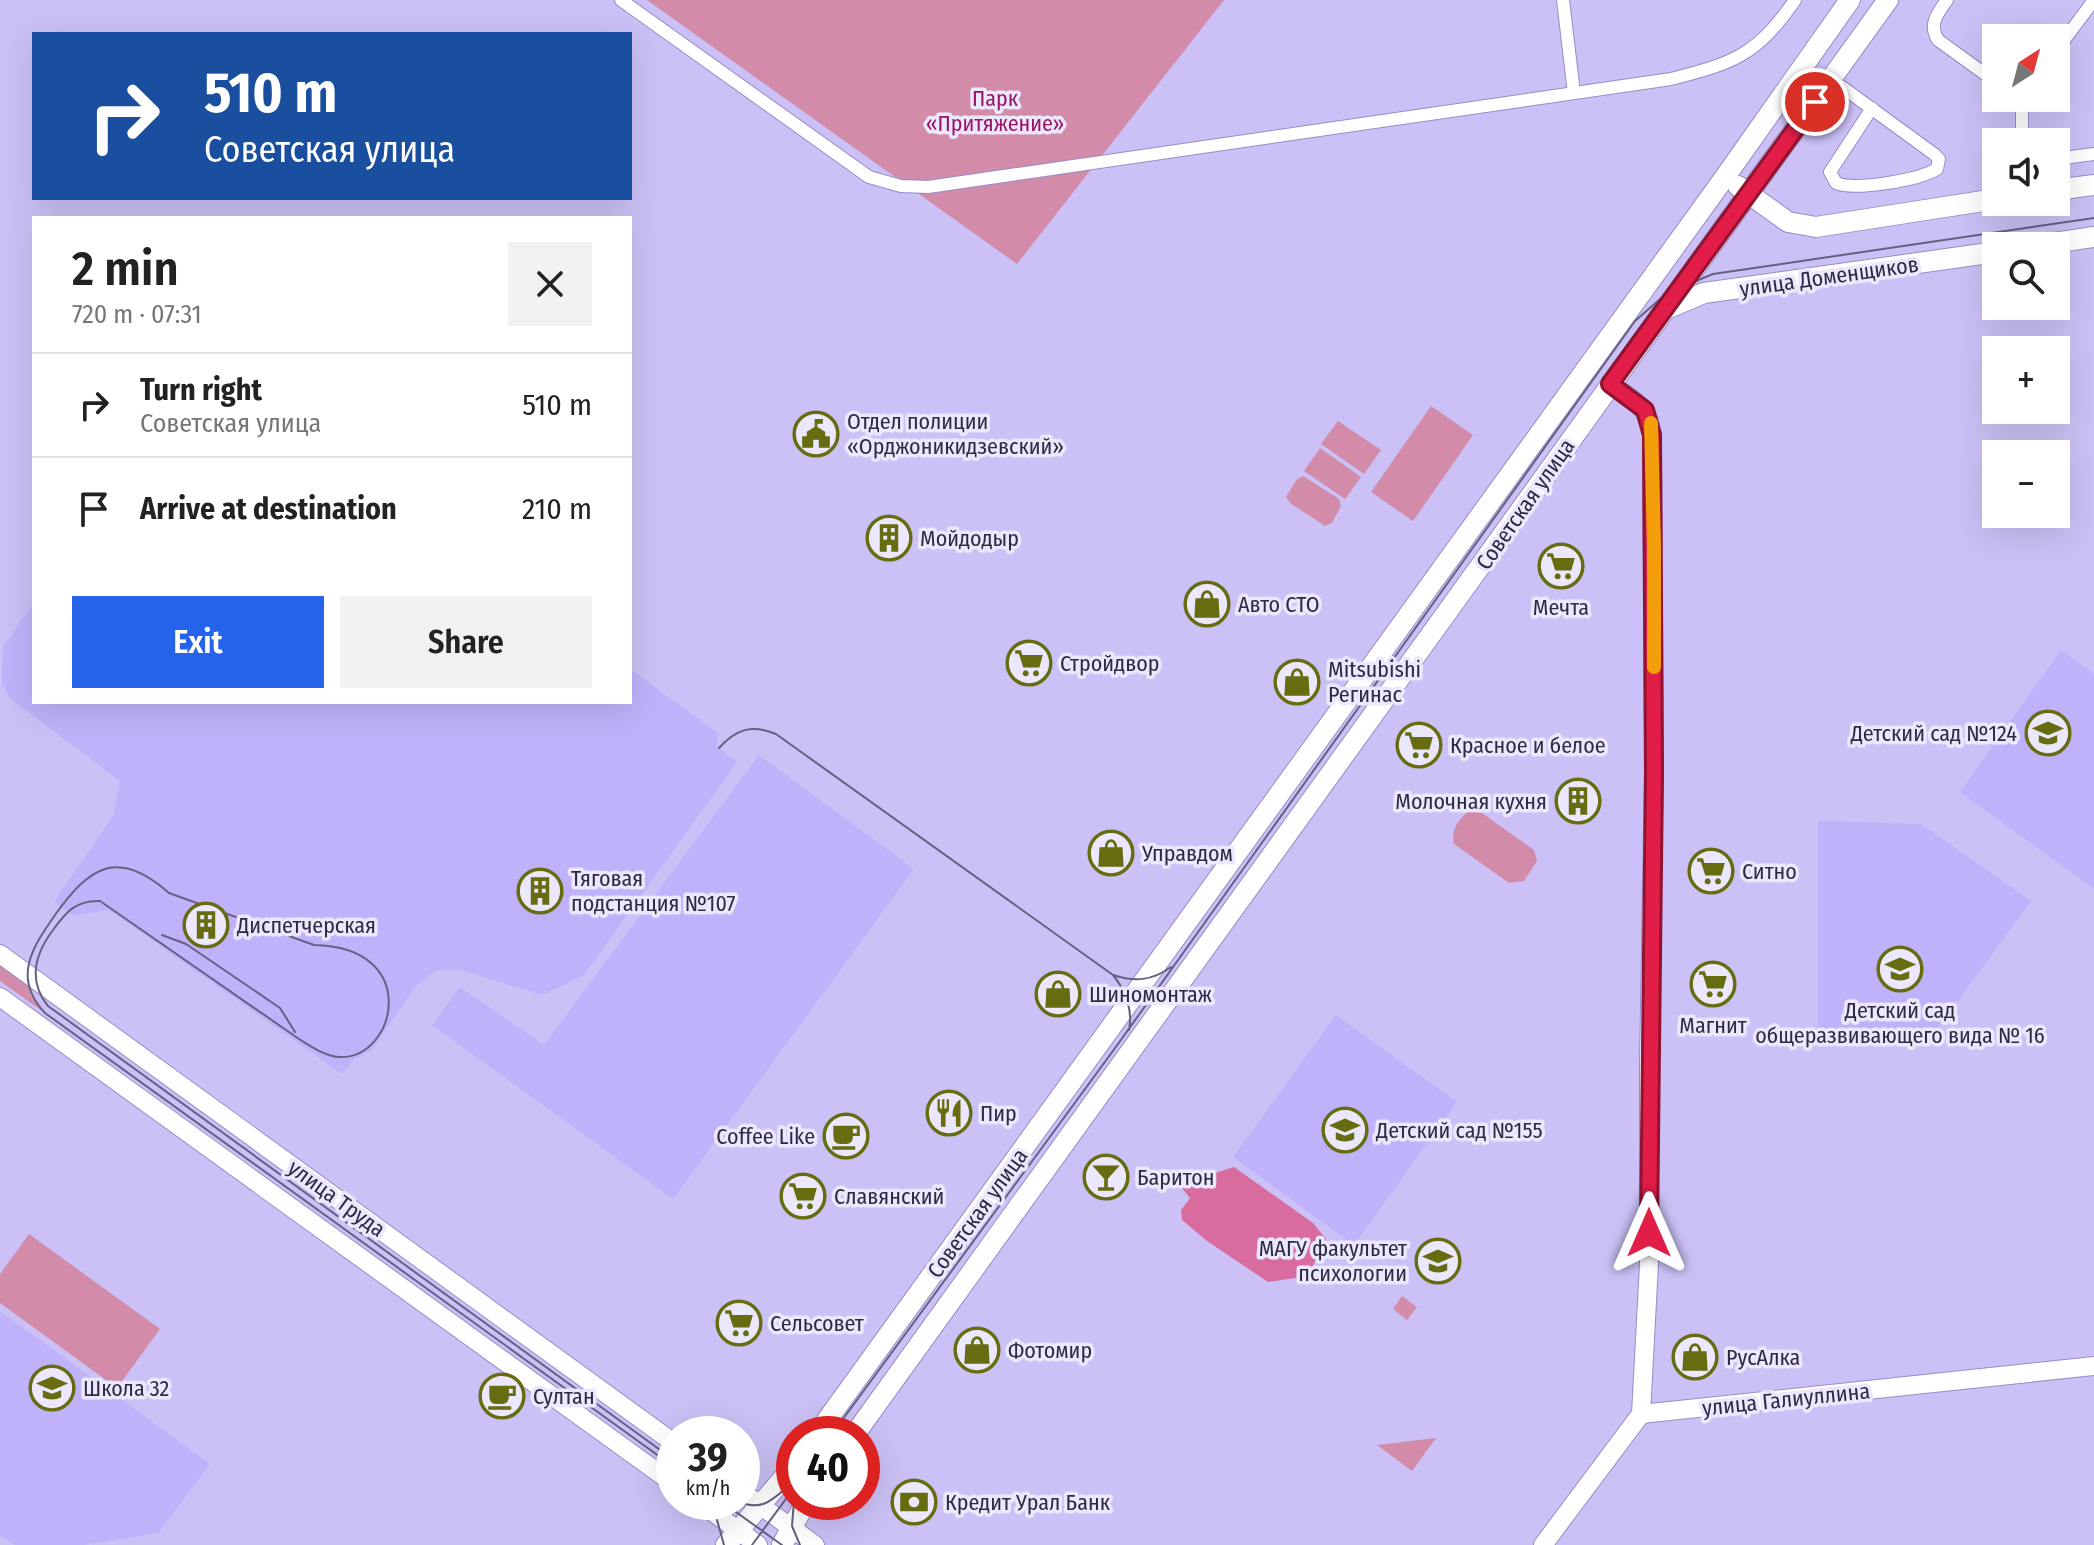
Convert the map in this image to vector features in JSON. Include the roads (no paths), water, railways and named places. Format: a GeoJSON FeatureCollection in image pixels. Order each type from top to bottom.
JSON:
{"type":"FeatureCollection","features":[{"type":"Feature","properties":{"kind":"main road","name":"Советская улица"},"geometry":{"type":"LineString","coordinates":[[830,1416],[1850,0]]}},
{"type":"Feature","properties":{"kind":"main road","name":"Советская улица"},"geometry":{"type":"LineString","coordinates":[[868,1416],[1888,0]]}},
{"type":"Feature","properties":{"kind":"main road"},"geometry":{"type":"LineString","coordinates":[[1725,177],[1788,222],[1816,227],[1982,201]]}},
{"type":"Feature","properties":{"kind":"main road"},"geometry":{"type":"LineString","coordinates":[[2070,188],[2094,185]]}},
{"type":"Feature","properties":{"kind":"main road"},"geometry":{"type":"LineString","coordinates":[[2070,241],[2094,237]]}},
{"type":"Feature","properties":{"kind":"main road","name":"улица Доменщиков"},"geometry":{"type":"LineString","coordinates":[[1664,310],[1704,293],[1982,254]]}},
{"type":"Feature","properties":{"kind":"main road"},"geometry":{"type":"LineString","coordinates":[[1543,1545],[1641,1414],[1649,1264],[1654,772],[1652,435],[1645,410],[1587,368]]}},
{"type":"Feature","properties":{"kind":"main road","name":"улица Труда"},"geometry":{"type":"LineString","coordinates":[[0,954],[656,1430]]}},
{"type":"Feature","properties":{"kind":"main road"},"geometry":{"type":"LineString","coordinates":[[1137,992],[1161,1008]]}},
{"type":"Feature","properties":{"kind":"main road","name":"улица Труда"},"geometry":{"type":"LineString","coordinates":[[0,997],[656,1471]]}},
{"type":"Feature","properties":{"kind":"main road","name":"улица Галиуллина"},"geometry":{"type":"LineString","coordinates":[[1641,1414],[2094,1366]]}},
{"type":"Feature","properties":{"kind":"main road"},"geometry":{"type":"LineString","coordinates":[[732,1538],[776,1488]]}},
{"type":"Feature","properties":{"kind":"main road"},"geometry":{"type":"LineString","coordinates":[[761,1506],[786,1536],[815,1545]]}},
{"type":"Feature","properties":{"kind":"main road"},"geometry":{"type":"LineString","coordinates":[[716,1520],[732,1538],[758,1545]]}},
{"type":"Feature","properties":{"kind":"street"},"geometry":{"type":"LineString","coordinates":[[621,0],[869,177],[901,186],[928,187],[1671,79],[1721,66],[1752,51],[1778,25],[1795,0]]}},
{"type":"Feature","properties":{"kind":"street"},"geometry":{"type":"LineString","coordinates":[[1563,0],[1574,93]]}},
{"type":"Feature","properties":{"kind":"street"},"geometry":{"type":"LineString","coordinates":[[1947,0],[1934,20],[1934,34],[1982,72]]}},
{"type":"Feature","properties":{"kind":"street"},"geometry":{"type":"LineString","coordinates":[[2070,32],[2094,0]]}},
{"type":"Feature","properties":{"kind":"street"},"geometry":{"type":"LineString","coordinates":[[1831,79],[1872,108],[1934,154],[1939,159],[1937,169],[1925,174],[1852,187],[1836,183],[1830,172],[1872,108]]}},
{"type":"Feature","properties":{"kind":"street"},"geometry":{"type":"LineString","coordinates":[[2070,157],[2094,154]]}},
{"type":"Feature","properties":{"kind":"tram line"},"geometry":{"type":"LineString","coordinates":[[845,1416],[1118,1044],[1635,321],[1667,293],[1713,274],[2094,218]]}},
{"type":"Feature","properties":{"kind":"tram line"},"geometry":{"type":"LineString","coordinates":[[719,748],[732,736],[745,730],[759,729],[776,734],[1113,975],[1143,979],[1171,967]]}},
{"type":"Feature","properties":{"kind":"tram line"},"geometry":{"type":"LineString","coordinates":[[656,1447],[48,1006],[37,987],[36,977],[42,948],[62,918],[78,905],[100,901],[299,1039],[323,1053],[339,1057],[359,1053],[374,1041],[385,1023],[389,1003],[385,982],[372,964],[349,951],[314,945],[169,893],[135,871],[120,867],[106,869],[80,885],[39,939],[29,963],[29,988],[45,1013],[656,1454]]}},
{"type":"Feature","properties":{"kind":"tram line"},"geometry":{"type":"LineString","coordinates":[[162,935],[186,944],[280,1008],[295,1032]]}},
{"type":"Feature","properties":{"kind":"tram line"},"geometry":{"type":"LineString","coordinates":[[1113,975],[1127,1001],[1129,1030]]}},
{"type":"Feature","properties":{"kind":"tram line"},"geometry":{"type":"LineString","coordinates":[[760,1504],[776,1496]]}},
{"type":"Feature","properties":{"kind":"tram line"},"geometry":{"type":"LineString","coordinates":[[752,1545],[776,1512]]}},
{"type":"Feature","properties":{"kind":"tram line"},"geometry":{"type":"LineString","coordinates":[[717,1520],[724,1545]]}},
{"type":"Feature","properties":{"kind":"tram line"},"geometry":{"type":"LineString","coordinates":[[747,1520],[782,1545]]}},
{"type":"Feature","properties":{"kind":"tram line"},"geometry":{"type":"LineString","coordinates":[[792,1520],[800,1545]]}},
{"type":"Feature","properties":{"kind":"place","name":"Отдел полиции «Орджоникидзевский»"},"geometry":{"type":"Point","coordinates":[816,434]}},
{"type":"Feature","properties":{"kind":"place","name":"Мойдодыр"},"geometry":{"type":"Point","coordinates":[889,538]}},
{"type":"Feature","properties":{"kind":"place","name":"Мечта"},"geometry":{"type":"Point","coordinates":[1561,566]}},
{"type":"Feature","properties":{"kind":"place","name":"Авто СТО"},"geometry":{"type":"Point","coordinates":[1207,604]}},
{"type":"Feature","properties":{"kind":"place","name":"Стройдвор"},"geometry":{"type":"Point","coordinates":[1029,663]}},
{"type":"Feature","properties":{"kind":"place","name":"Mitsubishi Регинас"},"geometry":{"type":"Point","coordinates":[1297,682]}},
{"type":"Feature","properties":{"kind":"place","name":"Детский сад №124"},"geometry":{"type":"Point","coordinates":[2048,733]}},
{"type":"Feature","properties":{"kind":"place","name":"Красное и белое"},"geometry":{"type":"Point","coordinates":[1419,745]}},
{"type":"Feature","properties":{"kind":"place","name":"Молочная кухня"},"geometry":{"type":"Point","coordinates":[1578,801]}},
{"type":"Feature","properties":{"kind":"place","name":"Управдом"},"geometry":{"type":"Point","coordinates":[1111,853]}},
{"type":"Feature","properties":{"kind":"place","name":"Ситно"},"geometry":{"type":"Point","coordinates":[1711,871]}},
{"type":"Feature","properties":{"kind":"place","name":"Тяговая подстанция №107"},"geometry":{"type":"Point","coordinates":[540,891]}},
{"type":"Feature","properties":{"kind":"place","name":"Диспетчерская"},"geometry":{"type":"Point","coordinates":[206,925]}},
{"type":"Feature","properties":{"kind":"place","name":"Детский сад общеразвивающего вида № 16"},"geometry":{"type":"Point","coordinates":[1900,969]}},
{"type":"Feature","properties":{"kind":"place","name":"Магнит"},"geometry":{"type":"Point","coordinates":[1713,984]}},
{"type":"Feature","properties":{"kind":"place","name":"Шиномонтаж"},"geometry":{"type":"Point","coordinates":[1058,994]}},
{"type":"Feature","properties":{"kind":"place","name":"Пир"},"geometry":{"type":"Point","coordinates":[949,1113]}},
{"type":"Feature","properties":{"kind":"place","name":"Детский сад №155"},"geometry":{"type":"Point","coordinates":[1345,1130]}},
{"type":"Feature","properties":{"kind":"place","name":"Coffee Like"},"geometry":{"type":"Point","coordinates":[846,1136]}},
{"type":"Feature","properties":{"kind":"place","name":"Баритон"},"geometry":{"type":"Point","coordinates":[1106,1177]}},
{"type":"Feature","properties":{"kind":"place","name":"Славянский"},"geometry":{"type":"Point","coordinates":[803,1196]}},
{"type":"Feature","properties":{"kind":"place","name":"МАГУ факультет психологии"},"geometry":{"type":"Point","coordinates":[1438,1261]}},
{"type":"Feature","properties":{"kind":"place","name":"Сельсовет"},"geometry":{"type":"Point","coordinates":[739,1323]}},
{"type":"Feature","properties":{"kind":"place","name":"Фотомир"},"geometry":{"type":"Point","coordinates":[977,1350]}},
{"type":"Feature","properties":{"kind":"place","name":"РусАлка"},"geometry":{"type":"Point","coordinates":[1695,1357]}},
{"type":"Feature","properties":{"kind":"place","name":"Школа 32"},"geometry":{"type":"Point","coordinates":[52,1388]}},
{"type":"Feature","properties":{"kind":"place","name":"Султан"},"geometry":{"type":"Point","coordinates":[502,1396]}},
{"type":"Feature","properties":{"kind":"place","name":"Кредит Урал Банк"},"geometry":{"type":"Point","coordinates":[914,1502]}},
{"type":"Feature","properties":{"kind":"park label","name":"Парк «Притяжение»"},"geometry":{"type":"Point","coordinates":[995,110]}}]}
